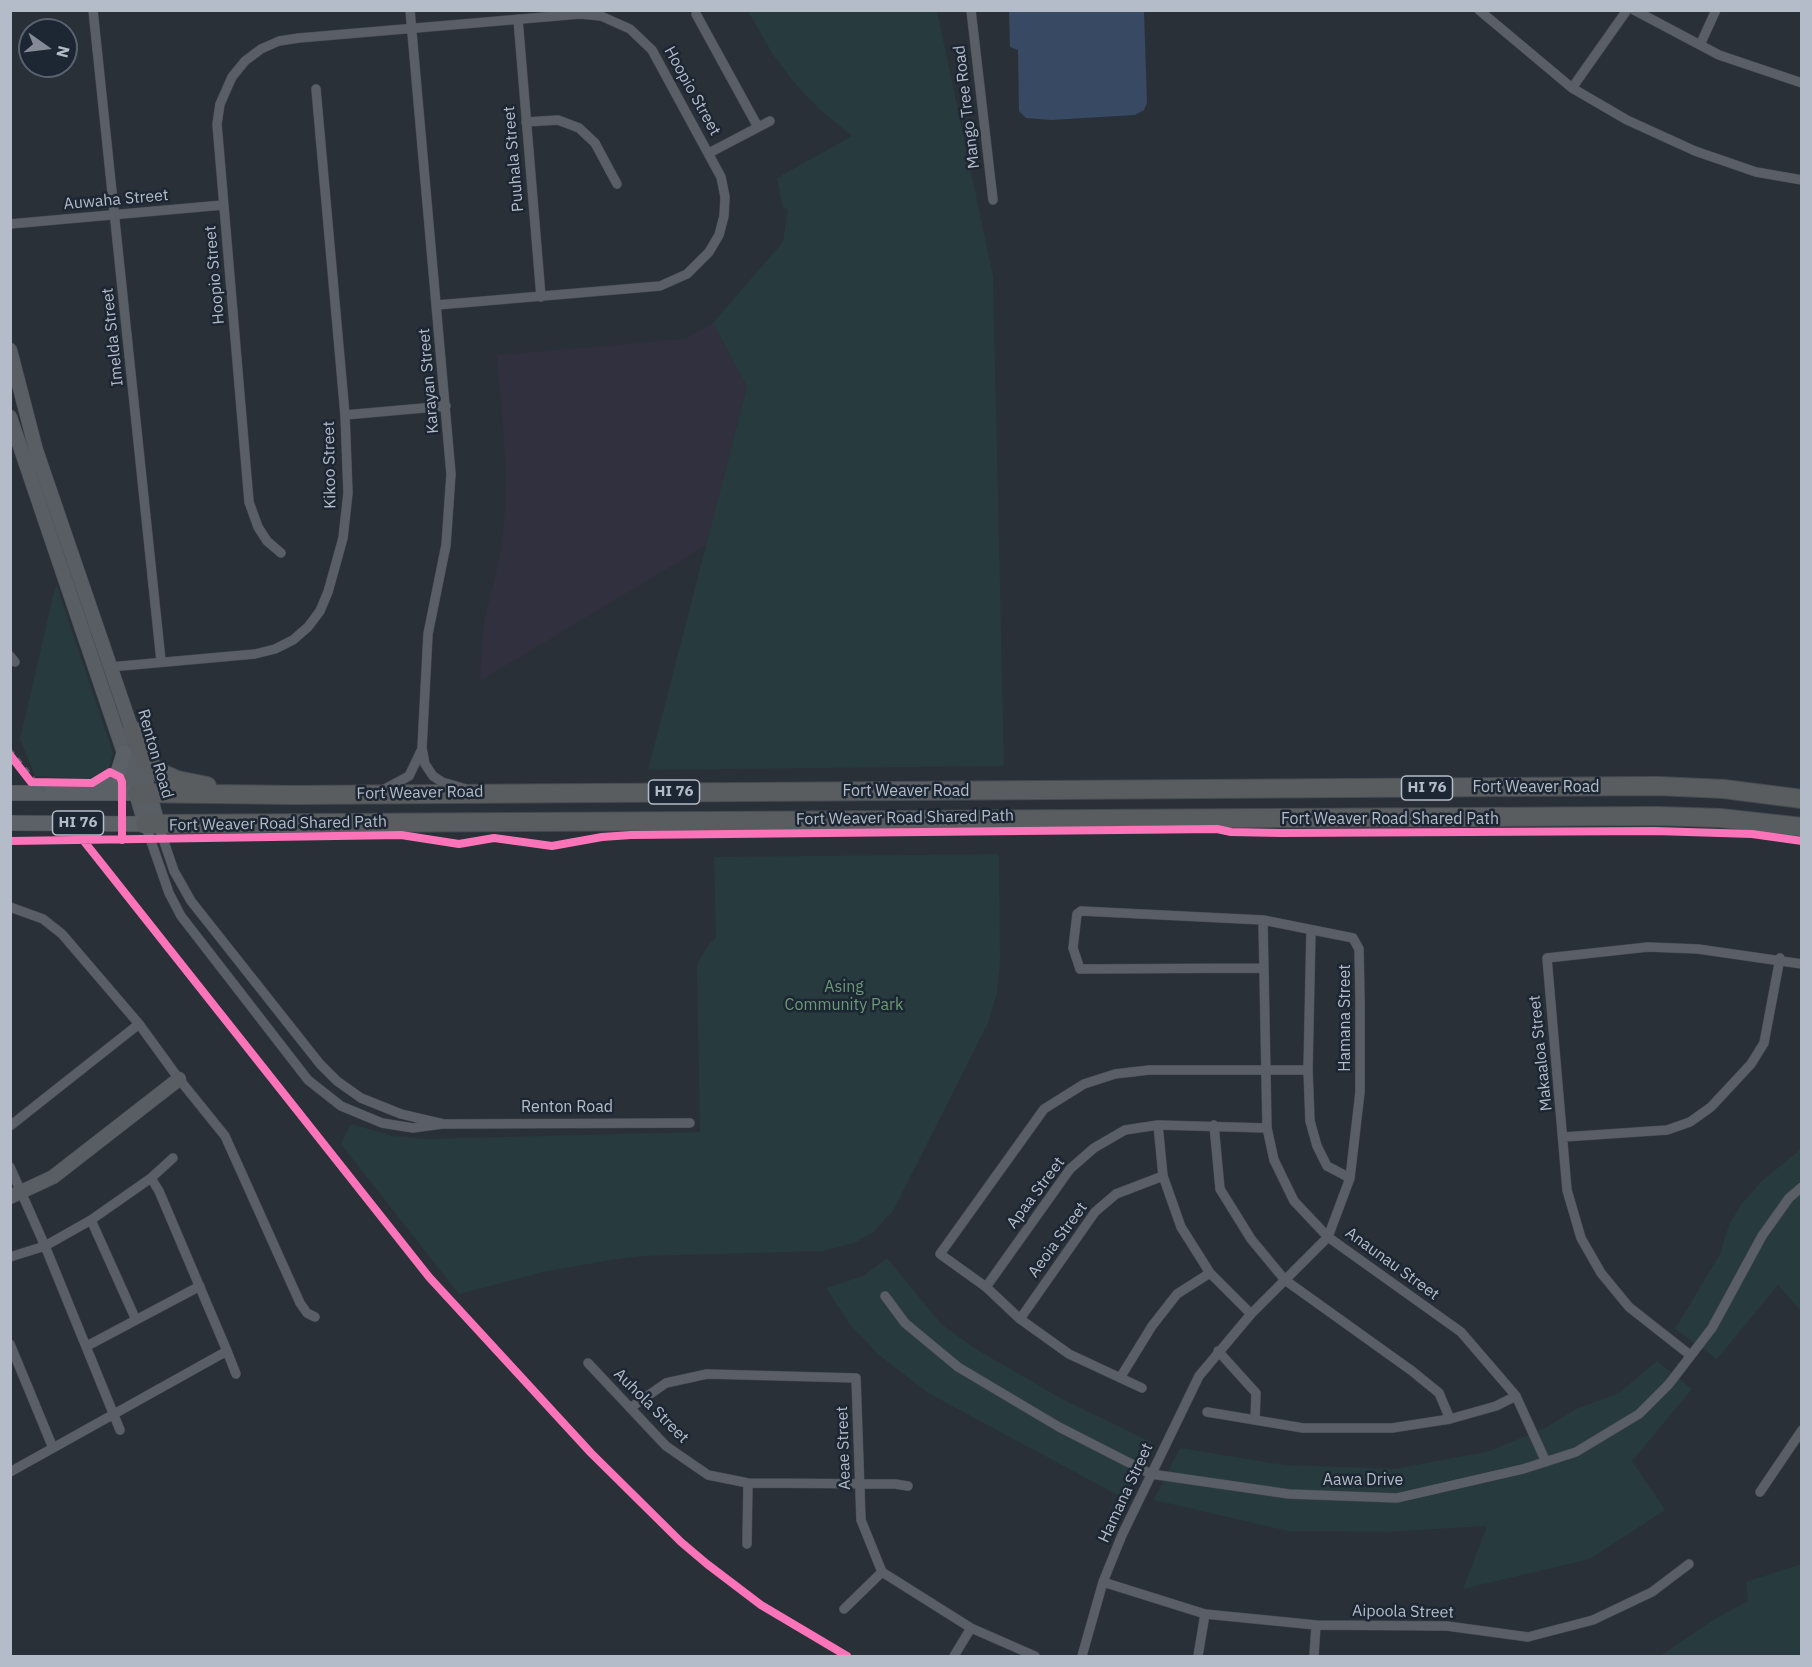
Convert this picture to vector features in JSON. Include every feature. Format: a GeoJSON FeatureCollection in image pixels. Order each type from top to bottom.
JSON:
{"type":"FeatureCollection","features":[{"type":"Feature","properties":{"kind":"highway"},"geometry":{"type":"LineString","coordinates":[[132,730],[145,758],[156,771],[177,780],[209,786],[225,795]]}},
{"type":"Feature","properties":{"kind":"highway","name":"Fort Weaver Road"},"geometry":{"type":"LineString","coordinates":[[143,794],[1657,786],[1724,789],[1802,799]]}},
{"type":"Feature","properties":{"kind":"highway"},"geometry":{"type":"LineString","coordinates":[[152,820],[173,802],[225,795]]}},
{"type":"Feature","properties":{"kind":"highway","name":"Fort Weaver Road"},"geometry":{"type":"LineString","coordinates":[[152,820],[1054,820],[1658,816],[1720,818],[1802,827]]}},
{"type":"Feature","properties":{"kind":"main road"},"geometry":{"type":"LineString","coordinates":[[89,794],[110,783],[117,776],[124,753]]}},
{"type":"Feature","properties":{"kind":"main road","name":"Fort Weaver Road"},"geometry":{"type":"LineString","coordinates":[[10,793],[143,794]]}},
{"type":"Feature","properties":{"kind":"main road","name":"Fort Weaver Road"},"geometry":{"type":"LineString","coordinates":[[10,823],[152,820]]}},
{"type":"Feature","properties":{"kind":"street","name":"Imelda Street"},"geometry":{"type":"LineString","coordinates":[[93,10],[161,661]]}},
{"type":"Feature","properties":{"kind":"street","name":"Karayan Street"},"geometry":{"type":"LineString","coordinates":[[410,10],[451,458],[451,506],[446,545],[428,634],[422,748],[425,764],[437,779],[477,792]]}},
{"type":"Feature","properties":{"kind":"street","name":"Mango Tree Road"},"geometry":{"type":"LineString","coordinates":[[971,10],[993,200]]}},
{"type":"Feature","properties":{"kind":"street"},"geometry":{"type":"LineString","coordinates":[[1479,10],[1572,88],[1627,120],[1695,151],[1756,172],[1802,180]]}},
{"type":"Feature","properties":{"kind":"street"},"geometry":{"type":"LineString","coordinates":[[1572,88],[1627,10]]}},
{"type":"Feature","properties":{"kind":"street"},"geometry":{"type":"LineString","coordinates":[[1634,10],[1719,55],[1802,83]]}},
{"type":"Feature","properties":{"kind":"street"},"geometry":{"type":"LineString","coordinates":[[1700,45],[1716,10]]}},
{"type":"Feature","properties":{"kind":"street","name":"Hoopio Street"},"geometry":{"type":"LineString","coordinates":[[281,553],[262,534],[254,520],[249,502],[218,114],[227,85],[245,61],[261,49],[289,39],[591,14],[611,19],[630,29],[652,50],[709,153],[723,187],[724,216],[715,244],[696,268],[679,279],[660,286],[437,305]]}},
{"type":"Feature","properties":{"kind":"street"},"geometry":{"type":"LineString","coordinates":[[696,14],[758,127]]}},
{"type":"Feature","properties":{"kind":"street","name":"Puuhala Street"},"geometry":{"type":"LineString","coordinates":[[518,19],[541,297]]}},
{"type":"Feature","properties":{"kind":"street","name":"Kikoo Street"},"geometry":{"type":"LineString","coordinates":[[110,667],[265,652],[293,640],[315,619],[328,592],[346,522],[348,493],[345,415],[316,89]]}},
{"type":"Feature","properties":{"kind":"street"},"geometry":{"type":"LineString","coordinates":[[526,122],[558,120],[579,128],[595,143],[617,184]]}},
{"type":"Feature","properties":{"kind":"street"},"geometry":{"type":"LineString","coordinates":[[709,153],[770,121]]}},
{"type":"Feature","properties":{"kind":"street","name":"Auwaha Street"},"geometry":{"type":"LineString","coordinates":[[10,224],[224,205]]}},
{"type":"Feature","properties":{"kind":"street","name":"Renton Road"},"geometry":{"type":"LineString","coordinates":[[10,350],[12,366],[36,450],[132,730],[143,794]]}},
{"type":"Feature","properties":{"kind":"street"},"geometry":{"type":"LineString","coordinates":[[345,415],[446,406]]}},
{"type":"Feature","properties":{"kind":"street","name":"Renton Road"},"geometry":{"type":"LineString","coordinates":[[10,417],[124,753],[174,872],[186,892],[327,1072],[349,1090],[374,1104],[401,1114],[444,1124]]}},
{"type":"Feature","properties":{"kind":"street"},"geometry":{"type":"LineString","coordinates":[[66,585],[80,579]]}},
{"type":"Feature","properties":{"kind":"street","name":"Karayan Street"},"geometry":{"type":"LineString","coordinates":[[373,794],[409,776],[422,748]]}},
{"type":"Feature","properties":{"kind":"street","name":"Renton Road"},"geometry":{"type":"LineString","coordinates":[[152,820],[172,901],[181,916],[308,1080],[341,1106],[382,1123],[413,1128],[444,1124],[690,1123]]}},
{"type":"Feature","properties":{"kind":"street"},"geometry":{"type":"LineString","coordinates":[[10,908],[43,919],[62,934],[139,1024],[225,1136],[300,1303],[307,1313],[315,1317]]}},
{"type":"Feature","properties":{"kind":"street","name":"Hamana Street"},"geometry":{"type":"LineString","coordinates":[[1082,1656],[1103,1582],[1151,1474],[1199,1377],[1218,1351],[1251,1314],[1328,1237],[1350,1178],[1360,1092],[1359,949],[1353,938],[1263,920],[1081,911],[1075,923],[1074,948],[1080,969],[1264,968]]}},
{"type":"Feature","properties":{"kind":"street","name":"Anaunau Street"},"geometry":{"type":"LineString","coordinates":[[1263,920],[1267,1128],[1274,1160],[1294,1201],[1328,1237],[1461,1332],[1516,1396],[1546,1462]]}},
{"type":"Feature","properties":{"kind":"street"},"geometry":{"type":"LineString","coordinates":[[1311,930],[1308,1070],[1310,1121],[1317,1146],[1327,1166],[1350,1178]]}},
{"type":"Feature","properties":{"kind":"street","name":"Makaaloa Street"},"geometry":{"type":"LineString","coordinates":[[1690,1355],[1629,1307],[1601,1273],[1581,1238],[1567,1190],[1547,958],[1648,947],[1698,949],[1780,958],[1802,964]]}},
{"type":"Feature","properties":{"kind":"street"},"geometry":{"type":"LineString","coordinates":[[1564,1137],[1667,1130],[1690,1122],[1711,1107],[1751,1064],[1764,1043],[1780,958]]}},
{"type":"Feature","properties":{"kind":"street"},"geometry":{"type":"LineString","coordinates":[[10,1126],[139,1024]]}},
{"type":"Feature","properties":{"kind":"street"},"geometry":{"type":"LineString","coordinates":[[1142,1388],[1069,1354],[1020,1319],[986,1287],[940,1254],[1025,1132],[1044,1109],[1084,1084],[1115,1074],[1138,1072],[1308,1070]]}},
{"type":"Feature","properties":{"kind":"street"},"geometry":{"type":"LineString","coordinates":[[16,1195],[54,1177],[179,1079]]}},
{"type":"Feature","properties":{"kind":"street"},"geometry":{"type":"LineString","coordinates":[[1158,1125],[1163,1176],[1181,1227],[1210,1273],[1251,1314]]}},
{"type":"Feature","properties":{"kind":"street","name":"Apaa Street"},"geometry":{"type":"LineString","coordinates":[[986,1287],[1070,1168],[1094,1148],[1125,1130],[1158,1125],[1267,1128]]}},
{"type":"Feature","properties":{"kind":"street"},"geometry":{"type":"LineString","coordinates":[[1214,1125],[1220,1189],[1251,1239],[1285,1280],[1439,1393],[1450,1419]]}},
{"type":"Feature","properties":{"kind":"street"},"geometry":{"type":"LineString","coordinates":[[10,1257],[45,1246],[91,1220],[151,1178],[173,1158]]}},
{"type":"Feature","properties":{"kind":"street"},"geometry":{"type":"LineString","coordinates":[[10,1167],[16,1195],[45,1246],[120,1430]]}},
{"type":"Feature","properties":{"kind":"street","name":"Aeoia Street"},"geometry":{"type":"LineString","coordinates":[[1020,1319],[1095,1212],[1116,1194],[1163,1176]]}},
{"type":"Feature","properties":{"kind":"street"},"geometry":{"type":"LineString","coordinates":[[151,1178],[159,1191],[236,1374]]}},
{"type":"Feature","properties":{"kind":"street","name":"Aawa Drive"},"geometry":{"type":"LineString","coordinates":[[885,1296],[905,1323],[958,1367],[1059,1427],[1151,1474],[1289,1494],[1397,1498],[1546,1462],[1576,1452],[1639,1414],[1669,1384],[1712,1328],[1762,1236],[1789,1198],[1802,1187]]}},
{"type":"Feature","properties":{"kind":"street"},"geometry":{"type":"LineString","coordinates":[[91,1220],[136,1320]]}},
{"type":"Feature","properties":{"kind":"street"},"geometry":{"type":"LineString","coordinates":[[1120,1378],[1152,1326],[1177,1294],[1210,1273]]}},
{"type":"Feature","properties":{"kind":"street"},"geometry":{"type":"LineString","coordinates":[[87,1346],[200,1286]]}},
{"type":"Feature","properties":{"kind":"street"},"geometry":{"type":"LineString","coordinates":[[10,1344],[53,1448]]}},
{"type":"Feature","properties":{"kind":"street"},"geometry":{"type":"LineString","coordinates":[[10,1472],[227,1351]]}},
{"type":"Feature","properties":{"kind":"street"},"geometry":{"type":"LineString","coordinates":[[1218,1351],[1256,1393],[1255,1420]]}},
{"type":"Feature","properties":{"kind":"street","name":"Auhola Street"},"geometry":{"type":"LineString","coordinates":[[588,1363],[666,1446],[708,1475],[748,1483],[861,1483],[908,1486]]}},
{"type":"Feature","properties":{"kind":"street","name":"Aeae Street"},"geometry":{"type":"LineString","coordinates":[[630,1408],[666,1383],[707,1374],[856,1378],[861,1520],[882,1572]]}},
{"type":"Feature","properties":{"kind":"street"},"geometry":{"type":"LineString","coordinates":[[1207,1412],[1303,1428],[1392,1428],[1450,1419],[1496,1406],[1516,1396]]}},
{"type":"Feature","properties":{"kind":"street"},"geometry":{"type":"LineString","coordinates":[[1760,1492],[1801,1434]]}},
{"type":"Feature","properties":{"kind":"street"},"geometry":{"type":"LineString","coordinates":[[747,1544],[748,1483]]}},
{"type":"Feature","properties":{"kind":"street","name":"Aipoola Street"},"geometry":{"type":"LineString","coordinates":[[1103,1582],[1205,1614],[1316,1625],[1447,1626],[1528,1637],[1593,1620],[1652,1592],[1689,1564]]}},
{"type":"Feature","properties":{"kind":"street"},"geometry":{"type":"LineString","coordinates":[[844,1610],[882,1572],[971,1628],[1035,1656]]}},
{"type":"Feature","properties":{"kind":"street"},"geometry":{"type":"LineString","coordinates":[[1198,1656],[1205,1614]]}},
{"type":"Feature","properties":{"kind":"street"},"geometry":{"type":"LineString","coordinates":[[1314,1656],[1316,1625]]}},
{"type":"Feature","properties":{"kind":"street"},"geometry":{"type":"LineString","coordinates":[[954,1656],[971,1628]]}},
{"type":"Feature","properties":{"kind":"shaded area"},"geometry":{"type":"Polygon","coordinates":[[[713,323],[747,387],[707,545],[480,681],[484,621],[500,556],[505,510],[506,467],[497,355],[685,339],[713,323]]]}},
{"type":"Feature","properties":{"kind":"green space"},"geometry":{"type":"Polygon","coordinates":[[[748,11],[937,11],[993,276],[1004,766],[648,770],[747,387],[713,323],[783,242],[788,209],[783,208],[777,178],[852,136],[819,109],[793,81],[772,53],[748,11]]]}},
{"type":"Feature","properties":{"kind":"green space"},"geometry":{"type":"Polygon","coordinates":[[[56,584],[113,753],[109,768],[94,779],[35,776],[20,739],[56,584]]]}},
{"type":"Feature","properties":{"kind":"green space","name":"Asing Community Park"},"geometry":{"type":"Polygon","coordinates":[[[999,854],[1000,962],[997,993],[988,1023],[893,1211],[872,1233],[854,1243],[823,1251],[644,1256],[611,1260],[543,1272],[459,1294],[341,1144],[351,1124],[393,1136],[426,1139],[700,1132],[697,971],[698,963],[709,944],[716,938],[714,857],[999,854]]]}},
{"type":"Feature","properties":{"kind":"green space"},"geometry":{"type":"Polygon","coordinates":[[[1801,1149],[1801,1311],[1778,1285],[1717,1359],[1675,1329],[1720,1254],[1729,1225],[1742,1203],[1763,1180],[1801,1149]]]}},
{"type":"Feature","properties":{"kind":"green space"},"geometry":{"type":"Polygon","coordinates":[[[887,1258],[941,1324],[976,1349],[1062,1399],[1151,1442],[1125,1499],[928,1393],[879,1355],[851,1326],[826,1288],[863,1276],[887,1258]]]}},
{"type":"Feature","properties":{"kind":"green space"},"geometry":{"type":"Polygon","coordinates":[[[1657,1361],[1692,1389],[1632,1461],[1665,1510],[1590,1559],[1463,1589],[1487,1526],[1388,1532],[1288,1531],[1154,1500],[1180,1448],[1284,1465],[1395,1469],[1490,1451],[1545,1428],[1576,1409],[1619,1393],[1657,1361]]]}},
{"type":"Feature","properties":{"kind":"green space"},"geometry":{"type":"Polygon","coordinates":[[[1801,1564],[1801,1656],[1660,1656],[1713,1620],[1748,1601],[1746,1582],[1801,1564]]]}},
{"type":"Feature","properties":{"kind":"water"},"geometry":{"type":"Polygon","coordinates":[[[1009,11],[1144,11],[1147,103],[1144,110],[1135,115],[1051,120],[1026,118],[1019,111],[1018,50],[1010,47],[1009,11]]]}},
{"type":"Feature","properties":{"kind":"railway"},"geometry":{"type":"LineString","coordinates":[[10,749],[46,793]]}},
{"type":"Feature","properties":{"kind":"cycle path"},"geometry":{"type":"LineString","coordinates":[[10,755],[31,782],[92,783],[110,772],[120,777],[122,782],[122,840]]}},
{"type":"Feature","properties":{"kind":"cycle path","name":"Fort Weaver Road Shared Path"},"geometry":{"type":"LineString","coordinates":[[10,841],[401,835],[459,844],[494,838],[552,846],[602,837],[631,835],[1217,829],[1231,832],[1281,833],[1655,831],[1752,834],[1802,841]]}},
{"type":"Feature","properties":{"kind":"cycle path"},"geometry":{"type":"LineString","coordinates":[[83,840],[429,1277],[591,1453],[681,1542],[707,1564],[761,1605],[847,1656]]}}]}
